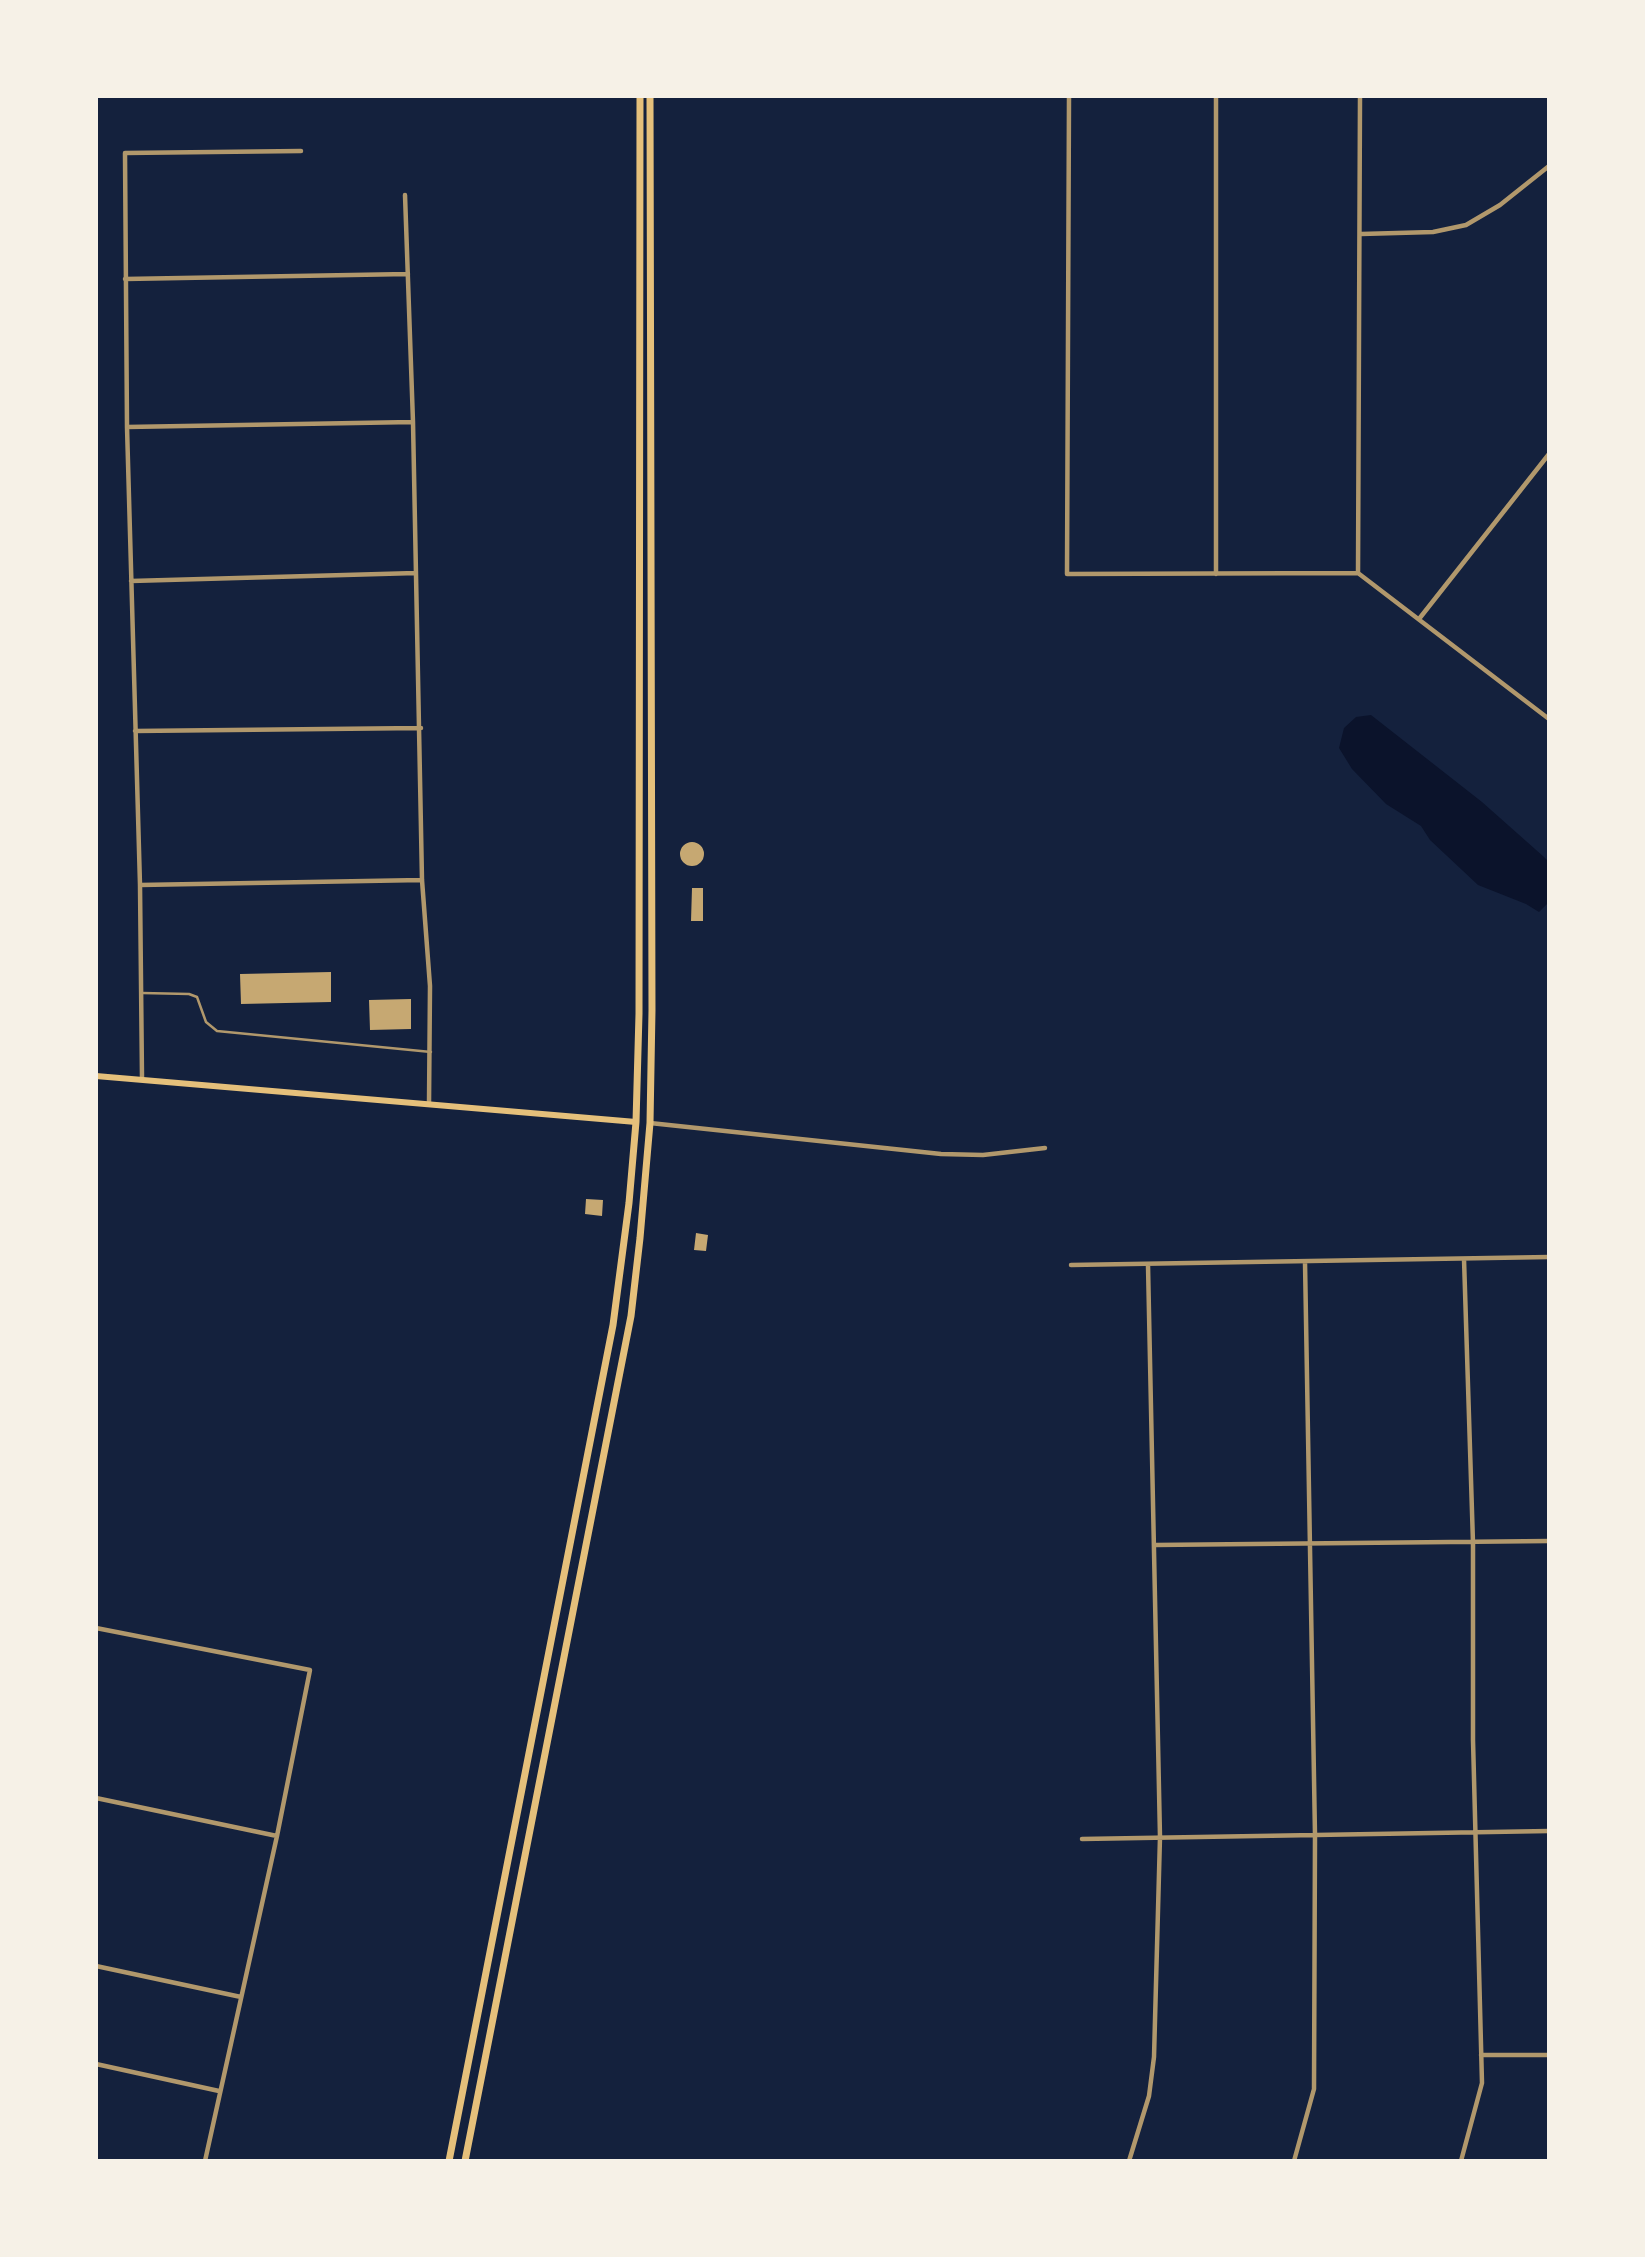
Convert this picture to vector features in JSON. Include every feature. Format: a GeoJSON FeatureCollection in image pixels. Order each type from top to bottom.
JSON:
{"type":"FeatureCollection","features":[{"type":"Feature","properties":{"kind":"main road"},"geometry":{"type":"LineString","coordinates":[[449,2161],[613,1325],[629,1203],[636,1122],[639,1014],[640,96]]}},
{"type":"Feature","properties":{"kind":"main road"},"geometry":{"type":"LineString","coordinates":[[465,2161],[631,1316],[642,1226],[650,1123],[652,1010],[650,96]]}},
{"type":"Feature","properties":{"kind":"main road"},"geometry":{"type":"LineString","coordinates":[[96,1076],[636,1122]]}},
{"type":"Feature","properties":{"kind":"street"},"geometry":{"type":"LineString","coordinates":[[1069,96],[1067,574],[1358,573],[1549,719]]}},
{"type":"Feature","properties":{"kind":"street"},"geometry":{"type":"LineString","coordinates":[[1216,96],[1216,574]]}},
{"type":"Feature","properties":{"kind":"street"},"geometry":{"type":"LineString","coordinates":[[1358,573],[1360,96]]}},
{"type":"Feature","properties":{"kind":"street"},"geometry":{"type":"LineString","coordinates":[[142,1078],[140,885],[127,427],[125,153],[301,151]]}},
{"type":"Feature","properties":{"kind":"street"},"geometry":{"type":"LineString","coordinates":[[1361,234],[1433,232],[1466,225],[1500,205],[1549,166]]}},
{"type":"Feature","properties":{"kind":"street"},"geometry":{"type":"LineString","coordinates":[[405,195],[414,422],[422,880],[429,955],[429,1104]]}},
{"type":"Feature","properties":{"kind":"street"},"geometry":{"type":"LineString","coordinates":[[125,279],[408,274]]}},
{"type":"Feature","properties":{"kind":"street"},"geometry":{"type":"LineString","coordinates":[[127,427],[414,422]]}},
{"type":"Feature","properties":{"kind":"street"},"geometry":{"type":"LineString","coordinates":[[1419,619],[1549,454]]}},
{"type":"Feature","properties":{"kind":"street"},"geometry":{"type":"LineString","coordinates":[[131,581],[416,573]]}},
{"type":"Feature","properties":{"kind":"street"},"geometry":{"type":"LineString","coordinates":[[135,731],[421,727]]}},
{"type":"Feature","properties":{"kind":"street"},"geometry":{"type":"LineString","coordinates":[[140,885],[422,880]]}},
{"type":"Feature","properties":{"kind":"street"},"geometry":{"type":"LineString","coordinates":[[650,1123],[941,1154],[983,1155],[1045,1148]]}},
{"type":"Feature","properties":{"kind":"street"},"geometry":{"type":"LineString","coordinates":[[1071,1265],[1549,1257]]}},
{"type":"Feature","properties":{"kind":"street"},"geometry":{"type":"LineString","coordinates":[[1461,2161],[1482,2083],[1473,1740],[1473,1543],[1464,1259]]}},
{"type":"Feature","properties":{"kind":"street"},"geometry":{"type":"LineString","coordinates":[[1294,2161],[1314,2089],[1315,1835],[1305,1262]]}},
{"type":"Feature","properties":{"kind":"street"},"geometry":{"type":"LineString","coordinates":[[1129,2161],[1149,2096],[1154,2057],[1160,1837],[1148,1265]]}},
{"type":"Feature","properties":{"kind":"street"},"geometry":{"type":"LineString","coordinates":[[1155,1545],[1549,1541]]}},
{"type":"Feature","properties":{"kind":"street"},"geometry":{"type":"LineString","coordinates":[[96,1628],[310,1671],[277,1836],[205,2161]]}},
{"type":"Feature","properties":{"kind":"street"},"geometry":{"type":"LineString","coordinates":[[96,1798],[277,1836]]}},
{"type":"Feature","properties":{"kind":"street"},"geometry":{"type":"LineString","coordinates":[[1082,1839],[1549,1831]]}},
{"type":"Feature","properties":{"kind":"street"},"geometry":{"type":"LineString","coordinates":[[96,1966],[241,1997]]}},
{"type":"Feature","properties":{"kind":"street"},"geometry":{"type":"LineString","coordinates":[[1481,2055],[1549,2055]]}},
{"type":"Feature","properties":{"kind":"street"},"geometry":{"type":"LineString","coordinates":[[96,2064],[219,2091]]}},
{"type":"Feature","properties":{"kind":"lane"},"geometry":{"type":"LineString","coordinates":[[142,993],[197,997],[206,1022],[217,1031],[431,1052]]}},
{"type":"Feature","properties":{"kind":"water"},"geometry":{"type":"Polygon","coordinates":[[[1371,715],[1482,802],[1549,862],[1549,902],[1539,912],[1478,885],[1430,840],[1421,826],[1386,804],[1352,769],[1339,748],[1344,728],[1356,717],[1371,715]]]}},
{"type":"Feature","properties":{"kind":"building"},"geometry":{"type":"Polygon","coordinates":[[[692,842],[701,845],[704,854],[701,863],[692,866],[683,863],[680,854],[683,845],[692,842]]]}},
{"type":"Feature","properties":{"kind":"building"},"geometry":{"type":"Polygon","coordinates":[[[692,888],[703,888],[703,921],[691,921],[692,888]]]}},
{"type":"Feature","properties":{"kind":"building"},"geometry":{"type":"Polygon","coordinates":[[[331,972],[331,1002],[241,1004],[240,974],[331,972]]]}},
{"type":"Feature","properties":{"kind":"building"},"geometry":{"type":"Polygon","coordinates":[[[411,999],[411,1029],[370,1030],[369,1000],[411,999]]]}},
{"type":"Feature","properties":{"kind":"building"},"geometry":{"type":"Polygon","coordinates":[[[586,1199],[603,1200],[602,1216],[585,1214],[586,1199]]]}},
{"type":"Feature","properties":{"kind":"building"},"geometry":{"type":"Polygon","coordinates":[[[696,1233],[708,1235],[706,1251],[694,1250],[696,1233]]]}}]}
